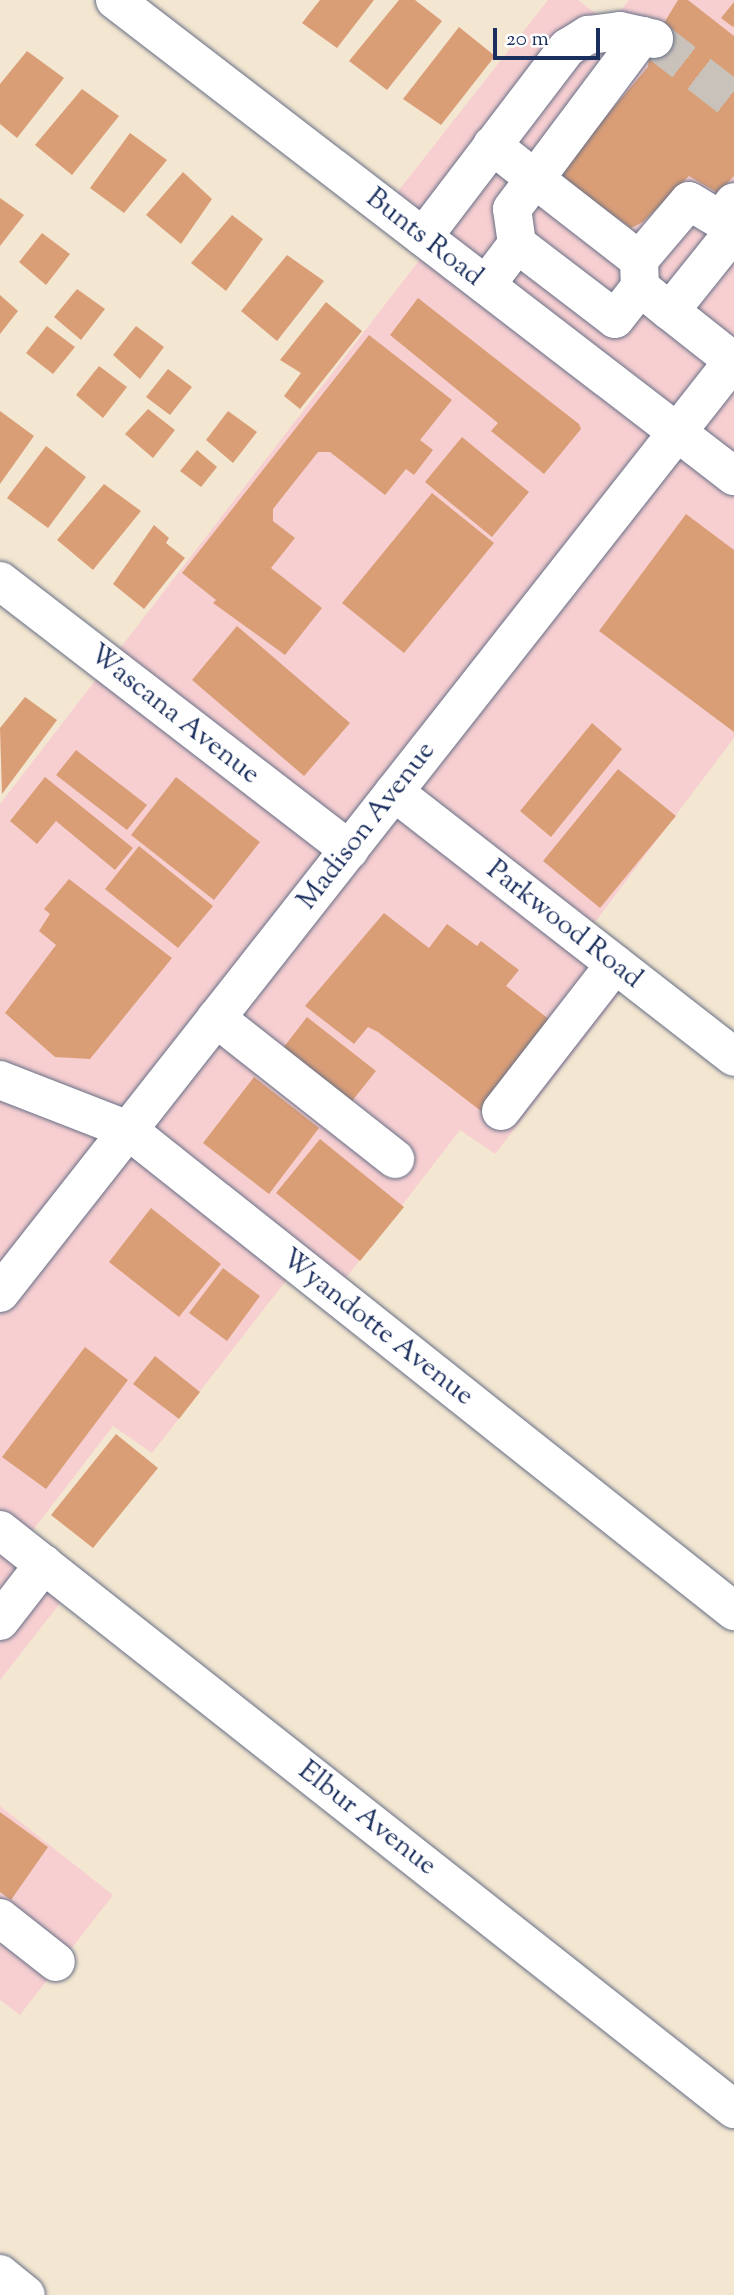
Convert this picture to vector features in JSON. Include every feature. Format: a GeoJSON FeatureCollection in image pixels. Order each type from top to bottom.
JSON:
{"type":"FeatureCollection","features":[{"type":"Feature","properties":{"kind":"street","name":"Bunts Road"},"geometry":{"type":"LineString","coordinates":[[115,0],[734,476]]}},
{"type":"Feature","properties":{"kind":"street"},"geometry":{"type":"LineString","coordinates":[[423,237],[567,48],[588,35],[620,30],[648,37],[535,179],[486,285]]}},
{"type":"Feature","properties":{"kind":"street"},"geometry":{"type":"LineString","coordinates":[[503,131],[557,149]]}},
{"type":"Feature","properties":{"kind":"street"},"geometry":{"type":"LineString","coordinates":[[503,131],[535,179],[639,274],[670,311],[734,360]]}},
{"type":"Feature","properties":{"kind":"street"},"geometry":{"type":"LineString","coordinates":[[468,176],[515,227],[615,319]]}},
{"type":"Feature","properties":{"kind":"street"},"geometry":{"type":"LineString","coordinates":[[583,361],[615,319],[639,274],[689,201],[731,221],[670,311]]}},
{"type":"Feature","properties":{"kind":"street","name":"Madison Avenue"},"geometry":{"type":"LineString","coordinates":[[0,1293],[734,360]]}},
{"type":"Feature","properties":{"kind":"street","name":"Wascana Avenue"},"geometry":{"type":"LineString","coordinates":[[0,581],[349,849]]}},
{"type":"Feature","properties":{"kind":"street","name":"Parkwood Road"},"geometry":{"type":"LineString","coordinates":[[394,792],[734,1057]]}},
{"type":"Feature","properties":{"kind":"street"},"geometry":{"type":"LineString","coordinates":[[501,1111],[615,964]]}},
{"type":"Feature","properties":{"kind":"street"},"geometry":{"type":"LineString","coordinates":[[216,1018],[395,1160]]}},
{"type":"Feature","properties":{"kind":"street","name":"Wyandotte Avenue"},"geometry":{"type":"LineString","coordinates":[[6,1093],[128,1130],[734,1611]]}},
{"type":"Feature","properties":{"kind":"street","name":"Elbur Avenue"},"geometry":{"type":"LineString","coordinates":[[0,1530],[734,2109]]}},
{"type":"Feature","properties":{"kind":"street"},"geometry":{"type":"LineString","coordinates":[[0,1621],[44,1564]]}},
{"type":"Feature","properties":{"kind":"street"},"geometry":{"type":"LineString","coordinates":[[0,1918],[55,1962]]}},
{"type":"Feature","properties":{"kind":"street"},"geometry":{"type":"LineString","coordinates":[[0,2274],[26,2295]]}},
{"type":"Feature","properties":{"kind":"shaded area"},"geometry":{"type":"Polygon","coordinates":[[[548,0],[578,0],[610,24],[629,0],[734,0],[734,738],[577,946],[627,984],[495,1154],[460,1130],[329,1300],[292,1273],[152,1453],[113,1426],[16,1552],[68,1593],[0,1680],[0,804],[424,254],[377,218],[548,0]]]}},
{"type":"Feature","properties":{"kind":"shaded area"},"geometry":{"type":"Polygon","coordinates":[[[0,1806],[113,1895],[20,2015],[0,2000],[0,1806]]]}},
{"type":"Feature","properties":{"kind":"building"},"geometry":{"type":"Polygon","coordinates":[[[320,0],[374,0],[337,48],[302,23],[320,0]]]}},
{"type":"Feature","properties":{"kind":"building"},"geometry":{"type":"Polygon","coordinates":[[[399,0],[415,0],[442,21],[387,90],[349,61],[399,0]]]}},
{"type":"Feature","properties":{"kind":"building"},"geometry":{"type":"Polygon","coordinates":[[[678,0],[688,0],[734,36],[734,176],[718,193],[689,176],[643,222],[631,228],[557,174],[648,67],[651,44],[678,0]]]}},
{"type":"Feature","properties":{"kind":"building"},"geometry":{"type":"Polygon","coordinates":[[[734,2],[734,26],[733,27],[721,18],[734,2]]]}},
{"type":"Feature","properties":{"kind":"building"},"geometry":{"type":"Polygon","coordinates":[[[459,27],[495,56],[441,125],[403,99],[459,27]]]}},
{"type":"Feature","properties":{"kind":"building"},"geometry":{"type":"Polygon","coordinates":[[[27,51],[64,78],[17,138],[0,124],[0,84],[27,51]]]}},
{"type":"Feature","properties":{"kind":"building"},"geometry":{"type":"Polygon","coordinates":[[[82,89],[119,116],[72,175],[35,145],[82,89]]]}},
{"type":"Feature","properties":{"kind":"building"},"geometry":{"type":"Polygon","coordinates":[[[130,133],[167,160],[124,213],[90,188],[130,133]]]}},
{"type":"Feature","properties":{"kind":"building"},"geometry":{"type":"Polygon","coordinates":[[[183,172],[212,199],[181,244],[146,215],[183,172]]]}},
{"type":"Feature","properties":{"kind":"building"},"geometry":{"type":"Polygon","coordinates":[[[0,198],[24,215],[0,246],[0,198]]]}},
{"type":"Feature","properties":{"kind":"building"},"geometry":{"type":"Polygon","coordinates":[[[232,215],[263,239],[226,291],[191,263],[232,215]]]}},
{"type":"Feature","properties":{"kind":"building"},"geometry":{"type":"Polygon","coordinates":[[[42,233],[70,254],[46,285],[19,262],[42,233]]]}},
{"type":"Feature","properties":{"kind":"building"},"geometry":{"type":"Polygon","coordinates":[[[287,255],[324,281],[277,341],[241,311],[287,255]]]}},
{"type":"Feature","properties":{"kind":"building"},"geometry":{"type":"Polygon","coordinates":[[[77,289],[105,309],[81,340],[54,317],[77,289]]]}},
{"type":"Feature","properties":{"kind":"building"},"geometry":{"type":"Polygon","coordinates":[[[0,295],[18,311],[0,334],[0,295]]]}},
{"type":"Feature","properties":{"kind":"building"},"geometry":{"type":"Polygon","coordinates":[[[418,298],[579,424],[581,429],[544,474],[491,431],[498,423],[390,335],[418,298]]]}},
{"type":"Feature","properties":{"kind":"building"},"geometry":{"type":"Polygon","coordinates":[[[326,302],[362,331],[300,409],[284,396],[301,373],[280,360],[326,302]]]}},
{"type":"Feature","properties":{"kind":"building"},"geometry":{"type":"Polygon","coordinates":[[[47,326],[75,347],[53,374],[26,353],[47,326]]]}},
{"type":"Feature","properties":{"kind":"building"},"geometry":{"type":"Polygon","coordinates":[[[136,326],[164,347],[140,379],[113,355],[136,326]]]}},
{"type":"Feature","properties":{"kind":"building"},"geometry":{"type":"Polygon","coordinates":[[[369,335],[452,400],[420,440],[433,450],[414,475],[406,469],[385,495],[330,452],[318,452],[273,509],[273,521],[295,538],[271,568],[322,608],[285,655],[213,603],[216,600],[182,573],[369,335]]]}},
{"type":"Feature","properties":{"kind":"building"},"geometry":{"type":"Polygon","coordinates":[[[99,366],[127,387],[103,418],[76,395],[99,366]]]}},
{"type":"Feature","properties":{"kind":"building"},"geometry":{"type":"Polygon","coordinates":[[[168,369],[192,387],[170,415],[146,397],[168,369]]]}},
{"type":"Feature","properties":{"kind":"building"},"geometry":{"type":"Polygon","coordinates":[[[148,409],[175,430],[153,458],[125,434],[148,409]]]}},
{"type":"Feature","properties":{"kind":"building"},"geometry":{"type":"Polygon","coordinates":[[[0,411],[34,436],[0,484],[0,411]]]}},
{"type":"Feature","properties":{"kind":"building"},"geometry":{"type":"Polygon","coordinates":[[[228,411],[257,432],[233,463],[206,440],[228,411]]]}},
{"type":"Feature","properties":{"kind":"building"},"geometry":{"type":"Polygon","coordinates":[[[462,437],[529,492],[492,537],[425,482],[462,437]]]}},
{"type":"Feature","properties":{"kind":"building"},"geometry":{"type":"Polygon","coordinates":[[[46,446],[86,477],[48,528],[7,498],[46,446]]]}},
{"type":"Feature","properties":{"kind":"building"},"geometry":{"type":"Polygon","coordinates":[[[197,450],[217,467],[201,487],[180,471],[197,450]]]}},
{"type":"Feature","properties":{"kind":"building"},"geometry":{"type":"Polygon","coordinates":[[[104,484],[141,511],[93,570],[57,540],[104,484]]]}},
{"type":"Feature","properties":{"kind":"building"},"geometry":{"type":"Polygon","coordinates":[[[432,493],[494,543],[404,653],[342,603],[432,493]]]}},
{"type":"Feature","properties":{"kind":"building"},"geometry":{"type":"Polygon","coordinates":[[[686,514],[734,550],[734,732],[599,631],[686,514]]]}},
{"type":"Feature","properties":{"kind":"building"},"geometry":{"type":"Polygon","coordinates":[[[154,525],[169,538],[166,543],[185,558],[144,609],[113,584],[154,525]]]}},
{"type":"Feature","properties":{"kind":"building"},"geometry":{"type":"Polygon","coordinates":[[[237,626],[350,723],[304,776],[192,680],[237,626]]]}},
{"type":"Feature","properties":{"kind":"building"},"geometry":{"type":"Polygon","coordinates":[[[25,697],[57,720],[2,794],[0,728],[25,697]]]}},
{"type":"Feature","properties":{"kind":"building"},"geometry":{"type":"Polygon","coordinates":[[[592,723],[622,749],[551,837],[520,811],[592,723]]]}},
{"type":"Feature","properties":{"kind":"building"},"geometry":{"type":"Polygon","coordinates":[[[76,750],[147,805],[127,830],[56,775],[76,750]]]}},
{"type":"Feature","properties":{"kind":"building"},"geometry":{"type":"Polygon","coordinates":[[[618,769],[676,816],[600,908],[543,861],[618,769]]]}},
{"type":"Feature","properties":{"kind":"building"},"geometry":{"type":"Polygon","coordinates":[[[45,777],[133,848],[115,870],[56,821],[37,844],[10,821],[45,777]]]}},
{"type":"Feature","properties":{"kind":"building"},"geometry":{"type":"Polygon","coordinates":[[[176,777],[260,842],[214,900],[131,835],[176,777]]]}},
{"type":"Feature","properties":{"kind":"building"},"geometry":{"type":"Polygon","coordinates":[[[139,846],[213,906],[178,948],[105,889],[139,846]]]}},
{"type":"Feature","properties":{"kind":"building"},"geometry":{"type":"Polygon","coordinates":[[[69,879],[172,958],[90,1059],[55,1057],[5,1013],[56,945],[39,931],[50,914],[44,909],[69,879]]]}},
{"type":"Feature","properties":{"kind":"building"},"geometry":{"type":"Polygon","coordinates":[[[384,913],[429,948],[447,924],[477,946],[481,941],[519,970],[506,986],[550,1020],[481,1111],[378,1032],[368,1027],[354,1044],[305,1006],[384,913]]]}},
{"type":"Feature","properties":{"kind":"building"},"geometry":{"type":"Polygon","coordinates":[[[307,1017],[376,1071],[348,1106],[280,1052],[307,1017]]]}},
{"type":"Feature","properties":{"kind":"building"},"geometry":{"type":"Polygon","coordinates":[[[254,1077],[319,1128],[269,1194],[203,1143],[254,1077]]]}},
{"type":"Feature","properties":{"kind":"building"},"geometry":{"type":"Polygon","coordinates":[[[320,1139],[404,1207],[360,1261],[276,1193],[320,1139]]]}},
{"type":"Feature","properties":{"kind":"building"},"geometry":{"type":"Polygon","coordinates":[[[151,1208],[221,1264],[179,1317],[109,1262],[151,1208]]]}},
{"type":"Feature","properties":{"kind":"building"},"geometry":{"type":"Polygon","coordinates":[[[223,1268],[260,1296],[227,1341],[189,1313],[223,1268]]]}},
{"type":"Feature","properties":{"kind":"building"},"geometry":{"type":"Polygon","coordinates":[[[85,1347],[128,1380],[46,1489],[2,1457],[85,1347]]]}},
{"type":"Feature","properties":{"kind":"building"},"geometry":{"type":"Polygon","coordinates":[[[155,1356],[200,1392],[179,1419],[133,1384],[155,1356]]]}},
{"type":"Feature","properties":{"kind":"building"},"geometry":{"type":"Polygon","coordinates":[[[116,1434],[158,1468],[93,1548],[51,1515],[116,1434]]]}},
{"type":"Feature","properties":{"kind":"building"},"geometry":{"type":"Polygon","coordinates":[[[0,1812],[48,1847],[11,1900],[0,1892],[0,1812]]]}},
{"type":"Feature","properties":{"kind":"tunnel"},"geometry":{"type":"LineString","coordinates":[[654,39],[734,101]]}}]}
